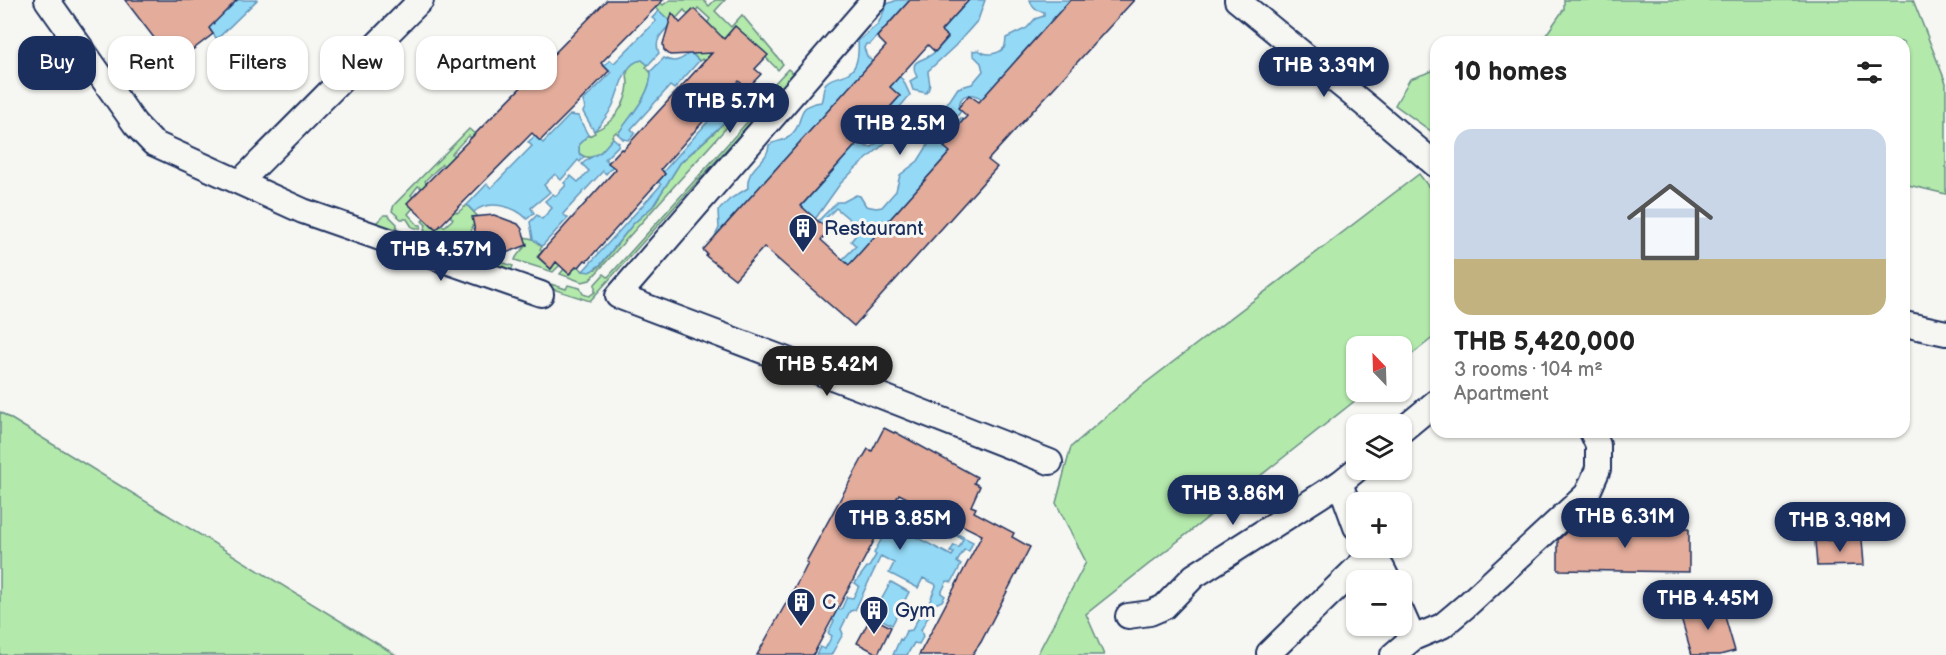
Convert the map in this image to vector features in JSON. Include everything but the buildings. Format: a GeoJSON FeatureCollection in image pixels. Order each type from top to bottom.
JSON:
{"type":"FeatureCollection","features":[{"type":"Feature","properties":{"kind":"street"},"geometry":{"type":"LineString","coordinates":[[47,0],[135,124],[153,143],[303,212],[541,294]]}},
{"type":"Feature","properties":{"kind":"street"},"geometry":{"type":"LineString","coordinates":[[240,182],[421,0]]}},
{"type":"Feature","properties":{"kind":"street"},"geometry":{"type":"LineString","coordinates":[[874,0],[618,296],[1050,462]]}},
{"type":"Feature","properties":{"kind":"street"},"geometry":{"type":"LineString","coordinates":[[1237,0],[1430,160]]}},
{"type":"Feature","properties":{"kind":"street"},"geometry":{"type":"LineString","coordinates":[[1910,325],[1946,333]]}},
{"type":"Feature","properties":{"kind":"street"},"geometry":{"type":"LineString","coordinates":[[1412,422],[1430,407]]}},
{"type":"Feature","properties":{"kind":"street"},"geometry":{"type":"LineString","coordinates":[[1393,655],[1413,638],[1442,626],[1587,494],[1598,469],[1598,445],[1595,438]]}},
{"type":"Feature","properties":{"kind":"street"},"geometry":{"type":"LineString","coordinates":[[1128,616],[1150,613],[1164,607],[1194,576],[1346,477]]}},
{"type":"Feature","properties":{"kind":"street"},"geometry":{"type":"LineString","coordinates":[[1269,653],[1360,558]]}},
{"type":"Feature","properties":{"kind":"street"},"geometry":{"type":"LineString","coordinates":[[1371,558],[1383,570]]}},
{"type":"Feature","properties":{"kind":"green space"},"geometry":{"type":"Polygon","coordinates":[[[670,0],[703,0],[709,6],[715,0],[725,0],[715,11],[731,27],[742,15],[783,64],[778,70],[735,26],[704,61],[702,59],[700,61],[690,52],[710,19],[698,8],[688,15],[684,10],[672,23],[656,8],[661,3],[663,5],[670,0]]]}},
{"type":"Feature","properties":{"kind":"green space"},"geometry":{"type":"Polygon","coordinates":[[[1564,0],[1913,0],[1946,83],[1946,194],[1910,185],[1910,36],[1545,36],[1564,9],[1564,0]]]}},
{"type":"Feature","properties":{"kind":"green space"},"geometry":{"type":"Polygon","coordinates":[[[642,60],[651,71],[648,88],[639,104],[618,134],[616,132],[612,136],[613,138],[606,147],[598,154],[589,157],[579,153],[579,144],[588,135],[607,124],[618,112],[627,91],[629,68],[642,60]]]}},
{"type":"Feature","properties":{"kind":"green space"},"geometry":{"type":"Polygon","coordinates":[[[788,69],[794,74],[590,301],[376,232],[375,224],[384,215],[388,215],[397,224],[396,230],[403,235],[413,233],[412,238],[469,257],[471,252],[513,266],[511,271],[566,289],[568,285],[580,288],[583,294],[589,296],[595,292],[595,284],[604,274],[608,277],[750,119],[746,114],[758,110],[759,100],[788,69]]]}},
{"type":"Feature","properties":{"kind":"green space"},"geometry":{"type":"Polygon","coordinates":[[[1430,72],[1430,130],[1395,105],[1410,79],[1430,72]]]}},
{"type":"Feature","properties":{"kind":"green space"},"geometry":{"type":"Polygon","coordinates":[[[733,95],[744,108],[590,280],[582,282],[560,274],[564,269],[570,274],[577,265],[583,271],[596,269],[601,265],[633,224],[653,206],[680,163],[717,130],[732,103],[729,98],[733,95]]]}},
{"type":"Feature","properties":{"kind":"green space"},"geometry":{"type":"Polygon","coordinates":[[[469,129],[475,134],[464,140],[452,154],[454,156],[425,181],[427,184],[422,188],[418,186],[411,195],[413,197],[408,203],[413,208],[408,214],[418,225],[421,225],[420,229],[412,227],[407,219],[401,219],[392,211],[394,205],[469,129]]]}},
{"type":"Feature","properties":{"kind":"green space"},"geometry":{"type":"Polygon","coordinates":[[[1419,174],[1430,188],[1430,340],[1412,354],[1412,336],[1346,336],[1346,402],[1353,402],[1086,614],[1104,655],[1037,655],[1086,562],[1056,503],[1071,447],[1139,388],[1419,174]]]}},
{"type":"Feature","properties":{"kind":"green space"},"geometry":{"type":"Polygon","coordinates":[[[467,205],[480,219],[476,227],[472,226],[472,245],[424,230],[426,225],[422,221],[424,219],[436,231],[441,225],[444,227],[453,219],[450,216],[455,211],[457,213],[467,205]]]}},
{"type":"Feature","properties":{"kind":"green space"},"geometry":{"type":"Polygon","coordinates":[[[524,237],[533,239],[542,247],[537,257],[550,268],[556,262],[560,265],[553,272],[515,260],[527,243],[523,241],[524,237]]]}},
{"type":"Feature","properties":{"kind":"green space"},"geometry":{"type":"Polygon","coordinates":[[[0,412],[396,655],[0,655],[0,412]]]}},
{"type":"Feature","properties":{"kind":"water"},"geometry":{"type":"Polygon","coordinates":[[[237,0],[257,0],[220,36],[215,36],[202,19],[228,9],[237,0]]]}},
{"type":"Feature","properties":{"kind":"water"},"geometry":{"type":"Polygon","coordinates":[[[897,0],[910,0],[864,48],[867,56],[873,62],[727,223],[741,236],[728,250],[714,238],[719,228],[718,211],[730,199],[748,188],[750,175],[765,156],[769,145],[789,137],[796,130],[806,107],[821,102],[826,83],[852,70],[858,56],[858,41],[878,24],[887,4],[897,0]]]}},
{"type":"Feature","properties":{"kind":"water"},"geometry":{"type":"Polygon","coordinates":[[[969,0],[985,0],[978,20],[928,71],[930,85],[926,93],[913,90],[910,81],[917,77],[914,67],[916,62],[929,56],[948,38],[941,31],[969,0]]]}},
{"type":"Feature","properties":{"kind":"water"},"geometry":{"type":"Polygon","coordinates":[[[1030,0],[1092,0],[1067,4],[1017,59],[1031,72],[982,99],[974,95],[964,96],[959,107],[962,110],[953,121],[937,113],[958,88],[972,84],[983,71],[973,51],[979,50],[988,54],[998,52],[1004,47],[1006,38],[1027,28],[1035,19],[1044,16],[1044,12],[1035,9],[1030,0]]]}},
{"type":"Feature","properties":{"kind":"water"},"geometry":{"type":"Polygon","coordinates":[[[659,11],[672,23],[658,40],[659,53],[648,65],[642,60],[630,66],[622,79],[610,111],[594,131],[583,112],[585,108],[583,101],[611,73],[604,66],[610,60],[614,63],[656,21],[652,18],[659,11]]]}},
{"type":"Feature","properties":{"kind":"water"},"geometry":{"type":"Polygon","coordinates":[[[690,52],[699,61],[674,89],[670,86],[631,129],[635,133],[629,140],[623,139],[618,134],[644,96],[651,71],[664,58],[671,61],[678,60],[690,52]]]}},
{"type":"Feature","properties":{"kind":"water"},"geometry":{"type":"Polygon","coordinates":[[[894,72],[903,80],[910,95],[899,108],[901,126],[897,133],[840,184],[813,222],[778,260],[768,248],[781,229],[862,138],[863,144],[867,147],[872,147],[880,140],[886,128],[877,121],[900,96],[885,83],[894,72]]]}},
{"type":"Feature","properties":{"kind":"water"},"geometry":{"type":"Polygon","coordinates":[[[729,98],[732,109],[727,120],[680,163],[653,206],[633,224],[601,264],[590,272],[583,271],[661,185],[658,181],[665,174],[663,172],[729,98]]]}},
{"type":"Feature","properties":{"kind":"water"},"geometry":{"type":"Polygon","coordinates":[[[570,115],[578,116],[588,135],[579,144],[579,153],[584,157],[580,162],[578,160],[561,180],[555,174],[544,185],[550,192],[531,208],[534,213],[527,219],[516,211],[501,206],[487,206],[474,212],[467,205],[487,184],[491,188],[532,146],[528,142],[535,136],[543,143],[570,115]]]}},
{"type":"Feature","properties":{"kind":"water"},"geometry":{"type":"Polygon","coordinates":[[[961,118],[986,140],[956,134],[953,131],[943,142],[946,145],[944,147],[950,152],[849,266],[842,260],[856,246],[851,241],[861,229],[836,208],[826,218],[834,226],[826,234],[827,230],[818,221],[837,202],[843,202],[856,195],[860,196],[866,206],[882,207],[896,191],[900,175],[918,161],[931,140],[939,135],[942,126],[947,123],[954,126],[961,118]]]}},
{"type":"Feature","properties":{"kind":"water"},"geometry":{"type":"Polygon","coordinates":[[[613,138],[619,143],[618,146],[605,159],[613,166],[606,174],[603,171],[563,214],[568,218],[542,246],[533,239],[530,222],[537,215],[542,219],[552,208],[545,201],[553,194],[556,196],[571,176],[578,182],[589,171],[582,164],[601,152],[613,138]]]}},
{"type":"Feature","properties":{"kind":"water"},"geometry":{"type":"Polygon","coordinates":[[[900,499],[909,504],[908,508],[936,517],[938,524],[973,542],[969,551],[964,550],[957,562],[961,565],[952,582],[947,581],[941,593],[945,596],[942,601],[935,604],[921,630],[923,637],[919,644],[914,643],[907,655],[893,655],[900,639],[902,640],[906,631],[912,630],[929,603],[936,586],[923,578],[918,588],[889,573],[894,563],[881,556],[855,610],[850,611],[841,629],[843,634],[831,655],[816,655],[820,647],[825,649],[832,636],[828,633],[834,621],[831,618],[836,609],[841,610],[847,597],[853,598],[859,586],[855,583],[876,555],[874,553],[891,521],[891,515],[900,499]],[[902,507],[897,515],[902,517],[898,524],[894,522],[893,525],[952,556],[954,553],[950,552],[954,545],[959,548],[963,539],[955,535],[952,539],[946,536],[946,532],[921,521],[916,516],[914,519],[907,516],[909,511],[902,507]]]}},
{"type":"Feature","properties":{"kind":"water"},"geometry":{"type":"Polygon","coordinates":[[[891,582],[909,592],[892,625],[873,615],[891,582]]]}},
{"type":"Feature","properties":{"kind":"place","name":"Restaurant"},"geometry":{"type":"Point","coordinates":[803,254]}},
{"type":"Feature","properties":{"kind":"place","name":"C"},"geometry":{"type":"Point","coordinates":[801,628]}},
{"type":"Feature","properties":{"kind":"place","name":"Gym"},"geometry":{"type":"Point","coordinates":[874,636]}}]}
